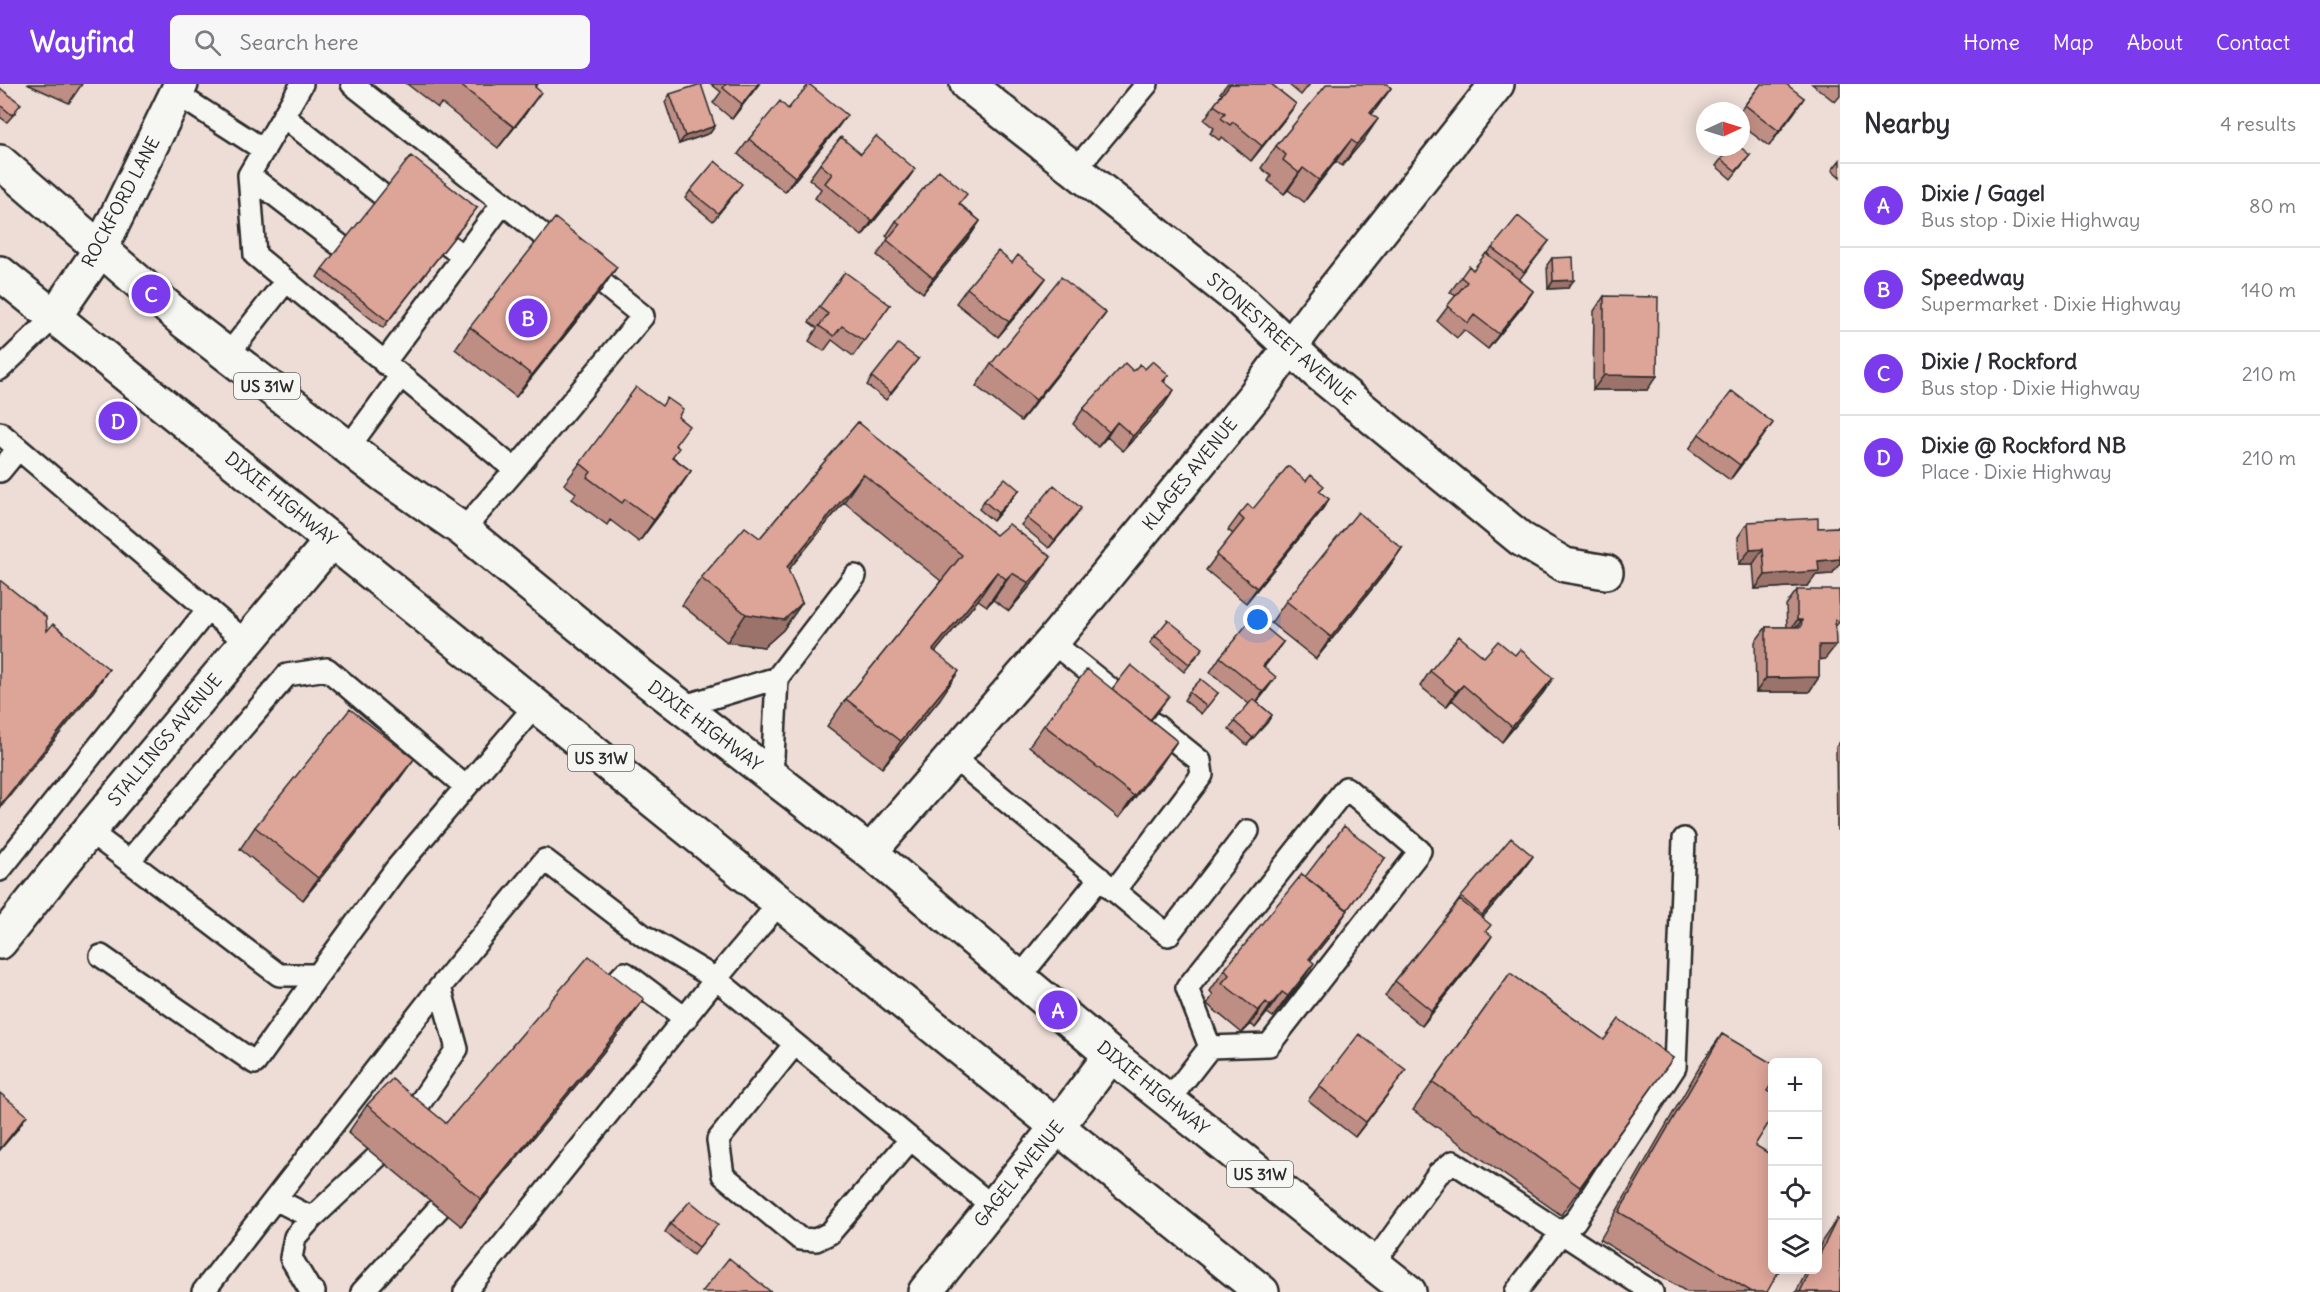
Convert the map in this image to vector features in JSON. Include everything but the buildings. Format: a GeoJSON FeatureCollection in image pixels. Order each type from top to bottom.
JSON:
{"type":"FeatureCollection","features":[{"type":"Feature","properties":{"kind":"main road","name":"STONESTREET AVENUE"},"geometry":{"type":"LineString","coordinates":[[967,84],[1241,301],[1317,372],[1521,539],[1565,565],[1606,572]]}},
{"type":"Feature","properties":{"kind":"main road","name":"KLAGES AVENUE"},"geometry":{"type":"LineString","coordinates":[[870,852],[1052,642],[1255,395],[1313,316],[1497,84]]}},
{"type":"Feature","properties":{"kind":"main road","name":"ROCKFORD LANE"},"geometry":{"type":"LineString","coordinates":[[54,317],[100,250],[179,89]]}},
{"type":"Feature","properties":{"kind":"main road","name":"DIXIE HIGHWAY"},"geometry":{"type":"LineString","coordinates":[[0,162],[30,186],[100,250],[227,356],[348,448],[463,530],[681,707],[870,852],[1111,1055],[1409,1292]]}},
{"type":"Feature","properties":{"kind":"main road","name":"DIXIE HIGHWAY"},"geometry":{"type":"LineString","coordinates":[[0,273],[1262,1292]]}},
{"type":"Feature","properties":{"kind":"main road","name":"STALLINGS AVENUE"},"geometry":{"type":"LineString","coordinates":[[0,942],[89,831],[332,540]]}},
{"type":"Feature","properties":{"kind":"main road","name":"GAGEL AVENUE"},"geometry":{"type":"LineString","coordinates":[[925,1292],[1057,1127],[1111,1055]]}},
{"type":"Feature","properties":{"kind":"lane"},"geometry":{"type":"LineString","coordinates":[[302,84],[249,175],[255,255],[515,470]]}},
{"type":"Feature","properties":{"kind":"lane"},"geometry":{"type":"LineString","coordinates":[[352,84],[643,316],[463,530]]}},
{"type":"Feature","properties":{"kind":"lane"},"geometry":{"type":"LineString","coordinates":[[1075,170],[1147,84]]}},
{"type":"Feature","properties":{"kind":"lane"},"geometry":{"type":"LineString","coordinates":[[179,89],[264,150]]}},
{"type":"Feature","properties":{"kind":"lane"},"geometry":{"type":"LineString","coordinates":[[283,116],[381,194]]}},
{"type":"Feature","properties":{"kind":"lane"},"geometry":{"type":"LineString","coordinates":[[249,175],[341,246]]}},
{"type":"Feature","properties":{"kind":"lane"},"geometry":{"type":"LineString","coordinates":[[348,448],[392,370],[416,301],[455,251],[503,203]]}},
{"type":"Feature","properties":{"kind":"lane"},"geometry":{"type":"LineString","coordinates":[[227,356],[286,281]]}},
{"type":"Feature","properties":{"kind":"lane"},"geometry":{"type":"LineString","coordinates":[[0,369],[54,317]]}},
{"type":"Feature","properties":{"kind":"lane"},"geometry":{"type":"LineString","coordinates":[[0,433],[246,642]]}},
{"type":"Feature","properties":{"kind":"lane"},"geometry":{"type":"LineString","coordinates":[[0,471],[18,449]]}},
{"type":"Feature","properties":{"kind":"lane"},"geometry":{"type":"LineString","coordinates":[[772,777],[777,678],[855,576]]}},
{"type":"Feature","properties":{"kind":"lane"},"geometry":{"type":"LineString","coordinates":[[0,870],[208,609]]}},
{"type":"Feature","properties":{"kind":"lane"},"geometry":{"type":"LineString","coordinates":[[1052,642],[1112,690]]}},
{"type":"Feature","properties":{"kind":"lane"},"geometry":{"type":"LineString","coordinates":[[129,861],[287,675],[327,669],[466,787]]}},
{"type":"Feature","properties":{"kind":"lane"},"geometry":{"type":"LineString","coordinates":[[681,707],[777,678]]}},
{"type":"Feature","properties":{"kind":"lane"},"geometry":{"type":"LineString","coordinates":[[101,956],[255,1063],[396,869],[536,705]]}},
{"type":"Feature","properties":{"kind":"lane"},"geometry":{"type":"LineString","coordinates":[[1019,978],[1107,885],[1202,775],[1200,761],[1150,721]]}},
{"type":"Feature","properties":{"kind":"lane"},"geometry":{"type":"LineString","coordinates":[[953,757],[1168,935],[1248,831]]}},
{"type":"Feature","properties":{"kind":"lane"},"geometry":{"type":"LineString","coordinates":[[1346,788],[1420,851],[1269,1046],[1210,1047],[1187,988],[1346,788]]}},
{"type":"Feature","properties":{"kind":"lane"},"geometry":{"type":"LineString","coordinates":[[89,831],[279,975],[318,975]]}},
{"type":"Feature","properties":{"kind":"lane"},"geometry":{"type":"LineString","coordinates":[[1516,1292],[1562,1232],[1575,1221],[1675,1067],[1684,839]]}},
{"type":"Feature","properties":{"kind":"lane"},"geometry":{"type":"LineString","coordinates":[[203,1292],[440,987],[545,860],[644,936],[716,979],[992,1206]]}},
{"type":"Feature","properties":{"kind":"lane"},"geometry":{"type":"LineString","coordinates":[[465,1292],[780,902]]}},
{"type":"Feature","properties":{"kind":"lane"},"geometry":{"type":"LineString","coordinates":[[596,1004],[625,973],[686,1019]]}},
{"type":"Feature","properties":{"kind":"lane"},"geometry":{"type":"LineString","coordinates":[[402,1130],[457,1050],[440,987]]}},
{"type":"Feature","properties":{"kind":"lane"},"geometry":{"type":"LineString","coordinates":[[794,1045],[718,1140],[723,1175],[800,1239],[816,1240],[830,1233],[910,1140]]}},
{"type":"Feature","properties":{"kind":"lane"},"geometry":{"type":"LineString","coordinates":[[1168,1101],[1210,1047]]}},
{"type":"Feature","properties":{"kind":"lane"},"geometry":{"type":"LineString","coordinates":[[314,1292],[310,1290],[291,1258],[295,1237],[377,1157]]}},
{"type":"Feature","properties":{"kind":"lane"},"geometry":{"type":"LineString","coordinates":[[1373,1264],[1438,1174],[1453,1162],[1562,1232],[1640,1289]]}},
{"type":"Feature","properties":{"kind":"lane"},"geometry":{"type":"LineString","coordinates":[[275,1199],[312,1218]]}},
{"type":"Feature","properties":{"kind":"lane"},"geometry":{"type":"LineString","coordinates":[[362,1292],[439,1208]]}},
{"type":"Feature","properties":{"kind":"place","name":"Dixie / Rockford"},"geometry":{"type":"Point","coordinates":[151,294]}},
{"type":"Feature","properties":{"kind":"place","name":"Speedway"},"geometry":{"type":"Point","coordinates":[528,318]}},
{"type":"Feature","properties":{"kind":"place","name":"Dixie @ Rockford NB"},"geometry":{"type":"Point","coordinates":[118,421]}},
{"type":"Feature","properties":{"kind":"place","name":"Dixie / Gagel"},"geometry":{"type":"Point","coordinates":[1058,1010]}}]}
